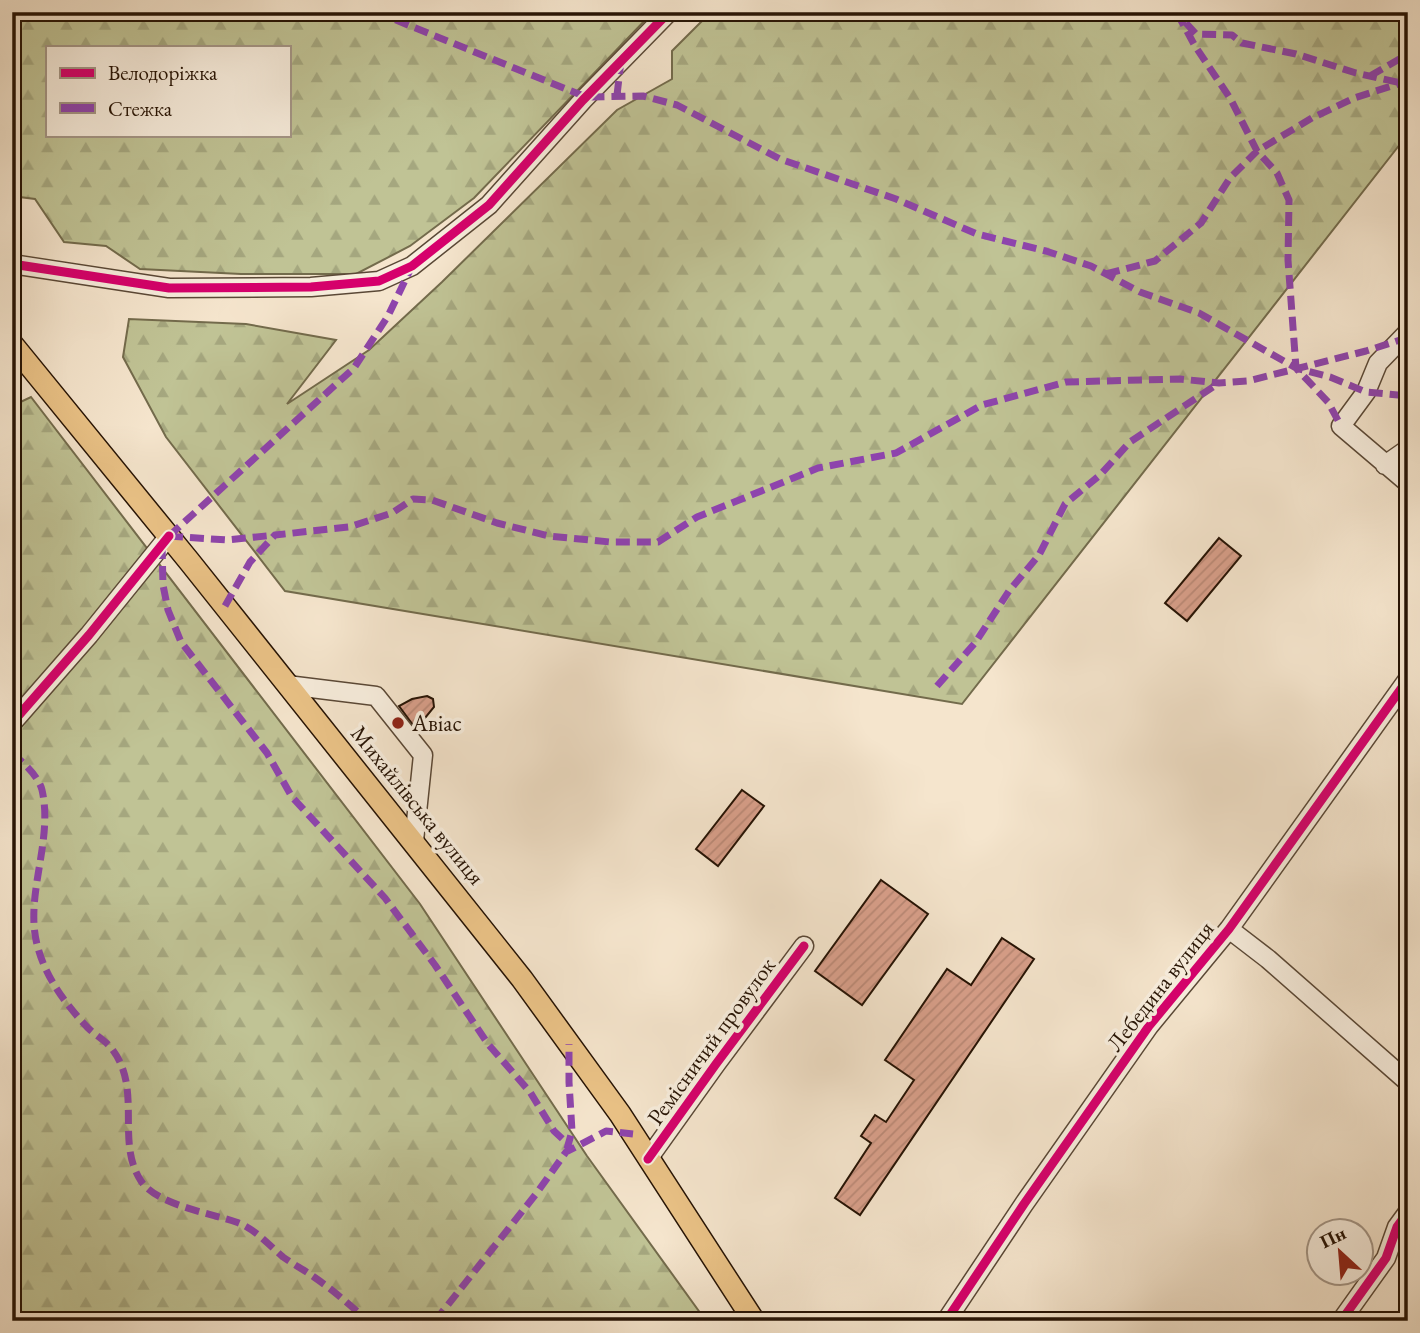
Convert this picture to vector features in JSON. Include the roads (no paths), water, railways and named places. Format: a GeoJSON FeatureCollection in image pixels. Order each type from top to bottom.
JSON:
{"type":"FeatureCollection","features":[{"type":"Feature","properties":{"kind":"main road","name":"Михайлівська вулиця"},"geometry":{"type":"LineString","coordinates":[[12,344],[414,841],[522,979],[620,1114],[754,1321]]}},
{"type":"Feature","properties":{"kind":"street"},"geometry":{"type":"LineString","coordinates":[[12,264],[169,288],[311,287],[379,281],[412,266],[489,205],[583,100],[670,12]]}},
{"type":"Feature","properties":{"kind":"street"},"geometry":{"type":"LineString","coordinates":[[1408,332],[1378,363],[1366,391],[1341,426],[1408,483]]}},
{"type":"Feature","properties":{"kind":"street"},"geometry":{"type":"LineString","coordinates":[[1385,465],[1408,449]]}},
{"type":"Feature","properties":{"kind":"street"},"geometry":{"type":"LineString","coordinates":[[12,723],[89,635],[169,536]]}},
{"type":"Feature","properties":{"kind":"street","name":"Лебедина вулиця"},"geometry":{"type":"LineString","coordinates":[[946,1321],[1149,1026],[1229,929],[1408,679]]}},
{"type":"Feature","properties":{"kind":"street"},"geometry":{"type":"LineString","coordinates":[[287,685],[376,696],[423,755],[414,841]]}},
{"type":"Feature","properties":{"kind":"street"},"geometry":{"type":"LineString","coordinates":[[1229,929],[1268,959],[1408,1082]]}},
{"type":"Feature","properties":{"kind":"street","name":"Ремісничий провулок"},"geometry":{"type":"LineString","coordinates":[[648,1159],[804,946]]}},
{"type":"Feature","properties":{"kind":"street"},"geometry":{"type":"LineString","coordinates":[[1341,1321],[1386,1258],[1397,1227],[1408,1212]]}},
{"type":"Feature","properties":{"kind":"place","name":"Авіас"},"geometry":{"type":"Point","coordinates":[398,723]}}]}
